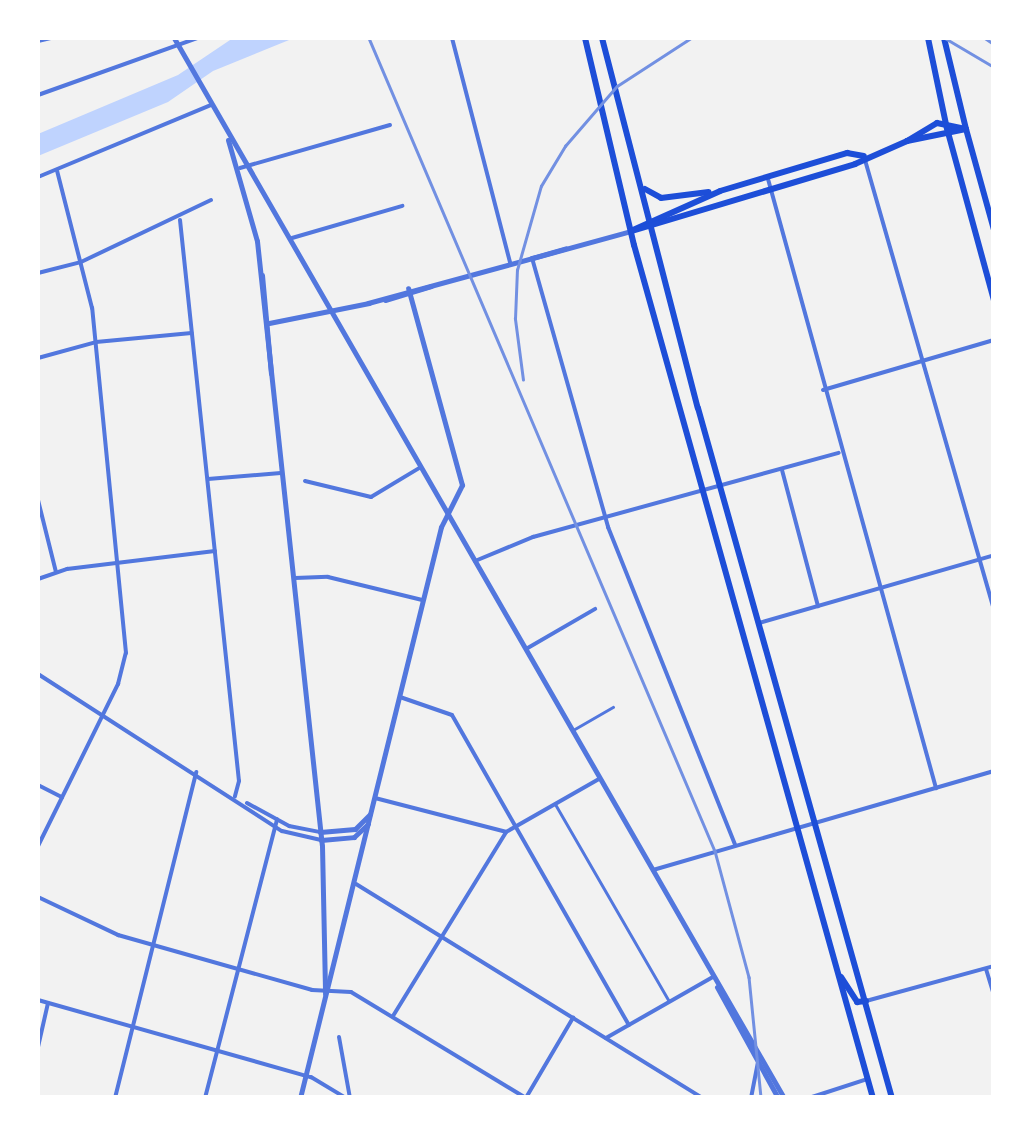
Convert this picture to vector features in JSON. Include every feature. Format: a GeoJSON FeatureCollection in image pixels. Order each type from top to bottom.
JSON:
{"type":"FeatureCollection","features":[{"type":"Feature","properties":{"kind":"main road"},"geometry":{"type":"LineString","coordinates":[[585,38],[702,490],[873,1098]]}},
{"type":"Feature","properties":{"kind":"main road"},"geometry":{"type":"LineString","coordinates":[[602,38],[720,485],[892,1098]]}},
{"type":"Feature","properties":{"kind":"main road"},"geometry":{"type":"LineString","coordinates":[[928,38],[945,124],[994,300]]}},
{"type":"Feature","properties":{"kind":"main road"},"geometry":{"type":"LineString","coordinates":[[944,38],[994,230]]}},
{"type":"Feature","properties":{"kind":"main road"},"geometry":{"type":"LineString","coordinates":[[907,141],[913,132],[945,124],[966,129]]}},
{"type":"Feature","properties":{"kind":"main road"},"geometry":{"type":"LineString","coordinates":[[632,230],[652,228],[808,179],[907,141],[949,136],[966,129]]}},
{"type":"Feature","properties":{"kind":"main road"},"geometry":{"type":"LineString","coordinates":[[644,188],[662,198],[720,191],[852,152],[864,156]]}},
{"type":"Feature","properties":{"kind":"main road"},"geometry":{"type":"LineString","coordinates":[[808,179],[821,161]]}},
{"type":"Feature","properties":{"kind":"main road"},"geometry":{"type":"LineString","coordinates":[[632,230],[720,191]]}},
{"type":"Feature","properties":{"kind":"main road"},"geometry":{"type":"LineString","coordinates":[[840,976],[856,1001],[866,1002]]}},
{"type":"Feature","properties":{"kind":"street"},"geometry":{"type":"LineString","coordinates":[[38,40],[51,38]]}},
{"type":"Feature","properties":{"kind":"street"},"geometry":{"type":"LineString","coordinates":[[174,38],[760,1052],[781,1098]]}},
{"type":"Feature","properties":{"kind":"street"},"geometry":{"type":"LineString","coordinates":[[38,94],[178,48],[197,38]]}},
{"type":"Feature","properties":{"kind":"street"},"geometry":{"type":"LineString","coordinates":[[452,38],[510,263]]}},
{"type":"Feature","properties":{"kind":"street"},"geometry":{"type":"LineString","coordinates":[[38,177],[211,105]]}},
{"type":"Feature","properties":{"kind":"street"},"geometry":{"type":"LineString","coordinates":[[221,123],[240,168],[260,268],[269,323],[270,381]]}},
{"type":"Feature","properties":{"kind":"street"},"geometry":{"type":"LineString","coordinates":[[240,168],[390,125]]}},
{"type":"Feature","properties":{"kind":"street"},"geometry":{"type":"LineString","coordinates":[[864,156],[994,608]]}},
{"type":"Feature","properties":{"kind":"street"},"geometry":{"type":"LineString","coordinates":[[38,846],[125,660],[96,342],[81,262],[57,170]]}},
{"type":"Feature","properties":{"kind":"street"},"geometry":{"type":"LineString","coordinates":[[768,179],[840,452],[936,788]]}},
{"type":"Feature","properties":{"kind":"street"},"geometry":{"type":"LineString","coordinates":[[38,273],[81,262],[180,220],[212,200]]}},
{"type":"Feature","properties":{"kind":"street"},"geometry":{"type":"LineString","coordinates":[[288,239],[402,206]]}},
{"type":"Feature","properties":{"kind":"street"},"geometry":{"type":"LineString","coordinates":[[180,220],[216,551],[236,796]]}},
{"type":"Feature","properties":{"kind":"street"},"geometry":{"type":"LineString","coordinates":[[269,323],[368,303],[632,230]]}},
{"type":"Feature","properties":{"kind":"street"},"geometry":{"type":"LineString","coordinates":[[532,258],[606,518],[735,844]]}},
{"type":"Feature","properties":{"kind":"street"},"geometry":{"type":"LineString","coordinates":[[260,268],[321,836],[325,990]]}},
{"type":"Feature","properties":{"kind":"street"},"geometry":{"type":"LineString","coordinates":[[300,1098],[325,990],[356,884],[422,600],[462,480],[409,291]]}},
{"type":"Feature","properties":{"kind":"street"},"geometry":{"type":"LineString","coordinates":[[38,358],[96,342],[192,333]]}},
{"type":"Feature","properties":{"kind":"street"},"geometry":{"type":"LineString","coordinates":[[823,390],[994,340]]}},
{"type":"Feature","properties":{"kind":"street"},"geometry":{"type":"LineString","coordinates":[[475,561],[494,549],[840,452]]}},
{"type":"Feature","properties":{"kind":"street"},"geometry":{"type":"LineString","coordinates":[[305,480],[371,498],[421,467]]}},
{"type":"Feature","properties":{"kind":"street"},"geometry":{"type":"LineString","coordinates":[[782,469],[818,606]]}},
{"type":"Feature","properties":{"kind":"street"},"geometry":{"type":"LineString","coordinates":[[208,479],[281,473]]}},
{"type":"Feature","properties":{"kind":"street"},"geometry":{"type":"LineString","coordinates":[[38,500],[56,572]]}},
{"type":"Feature","properties":{"kind":"street"},"geometry":{"type":"LineString","coordinates":[[38,579],[56,572],[216,551]]}},
{"type":"Feature","properties":{"kind":"street"},"geometry":{"type":"LineString","coordinates":[[759,624],[994,555]]}},
{"type":"Feature","properties":{"kind":"street"},"geometry":{"type":"LineString","coordinates":[[292,579],[328,576],[422,600]]}},
{"type":"Feature","properties":{"kind":"street"},"geometry":{"type":"LineString","coordinates":[[526,649],[595,609]]}},
{"type":"Feature","properties":{"kind":"street"},"geometry":{"type":"LineString","coordinates":[[38,674],[236,796],[274,826],[321,836],[355,829],[371,815]]}},
{"type":"Feature","properties":{"kind":"street"},"geometry":{"type":"LineString","coordinates":[[400,696],[448,711],[629,1025]]}},
{"type":"Feature","properties":{"kind":"street"},"geometry":{"type":"LineString","coordinates":[[652,871],[994,771]]}},
{"type":"Feature","properties":{"kind":"street"},"geometry":{"type":"LineString","coordinates":[[116,1098],[196,772]]}},
{"type":"Feature","properties":{"kind":"street"},"geometry":{"type":"LineString","coordinates":[[393,1016],[506,832],[599,779]]}},
{"type":"Feature","properties":{"kind":"street"},"geometry":{"type":"LineString","coordinates":[[38,785],[62,797]]}},
{"type":"Feature","properties":{"kind":"street"},"geometry":{"type":"LineString","coordinates":[[376,798],[506,832]]}},
{"type":"Feature","properties":{"kind":"street"},"geometry":{"type":"LineString","coordinates":[[245,803],[321,836]]}},
{"type":"Feature","properties":{"kind":"street"},"geometry":{"type":"LineString","coordinates":[[205,1098],[278,820]]}},
{"type":"Feature","properties":{"kind":"street"},"geometry":{"type":"LineString","coordinates":[[356,884],[702,1098]]}},
{"type":"Feature","properties":{"kind":"street"},"geometry":{"type":"LineString","coordinates":[[38,897],[153,944],[238,969],[325,990],[351,992],[526,1098],[573,1018]]}},
{"type":"Feature","properties":{"kind":"street"},"geometry":{"type":"LineString","coordinates":[[866,1002],[994,966]]}},
{"type":"Feature","properties":{"kind":"street"},"geometry":{"type":"LineString","coordinates":[[986,969],[994,995]]}},
{"type":"Feature","properties":{"kind":"street"},"geometry":{"type":"LineString","coordinates":[[606,1038],[714,978]]}},
{"type":"Feature","properties":{"kind":"street"},"geometry":{"type":"LineString","coordinates":[[714,978],[758,1063],[781,1098]]}},
{"type":"Feature","properties":{"kind":"street"},"geometry":{"type":"LineString","coordinates":[[38,1000],[305,1076],[348,1098]]}},
{"type":"Feature","properties":{"kind":"street"},"geometry":{"type":"LineString","coordinates":[[38,1047],[48,1003]]}},
{"type":"Feature","properties":{"kind":"street"},"geometry":{"type":"LineString","coordinates":[[340,1038],[348,1098]]}},
{"type":"Feature","properties":{"kind":"street"},"geometry":{"type":"LineString","coordinates":[[751,1098],[760,1052]]}},
{"type":"Feature","properties":{"kind":"street"},"geometry":{"type":"LineString","coordinates":[[809,1098],[868,1079]]}},
{"type":"Feature","properties":{"kind":"lane"},"geometry":{"type":"LineString","coordinates":[[572,731],[613,707]]}},
{"type":"Feature","properties":{"kind":"lane"},"geometry":{"type":"LineString","coordinates":[[556,805],[670,1002]]}},
{"type":"Feature","properties":{"kind":"water"},"geometry":{"type":"Polygon","coordinates":[[[233,38],[294,38],[213,71],[168,102],[38,156],[38,134],[178,75],[233,38]]]}},
{"type":"Feature","properties":{"kind":"railway"},"geometry":{"type":"LineString","coordinates":[[369,38],[715,851],[749,977],[761,1098]]}},
{"type":"Feature","properties":{"kind":"railway"},"geometry":{"type":"LineString","coordinates":[[523,380],[515,319],[517,270],[541,186],[565,146],[617,86],[691,38]]}},
{"type":"Feature","properties":{"kind":"railway"},"geometry":{"type":"LineString","coordinates":[[945,38],[994,67]]}},
{"type":"Feature","properties":{"kind":"railway"},"geometry":{"type":"LineString","coordinates":[[985,38],[994,44]]}}]}
